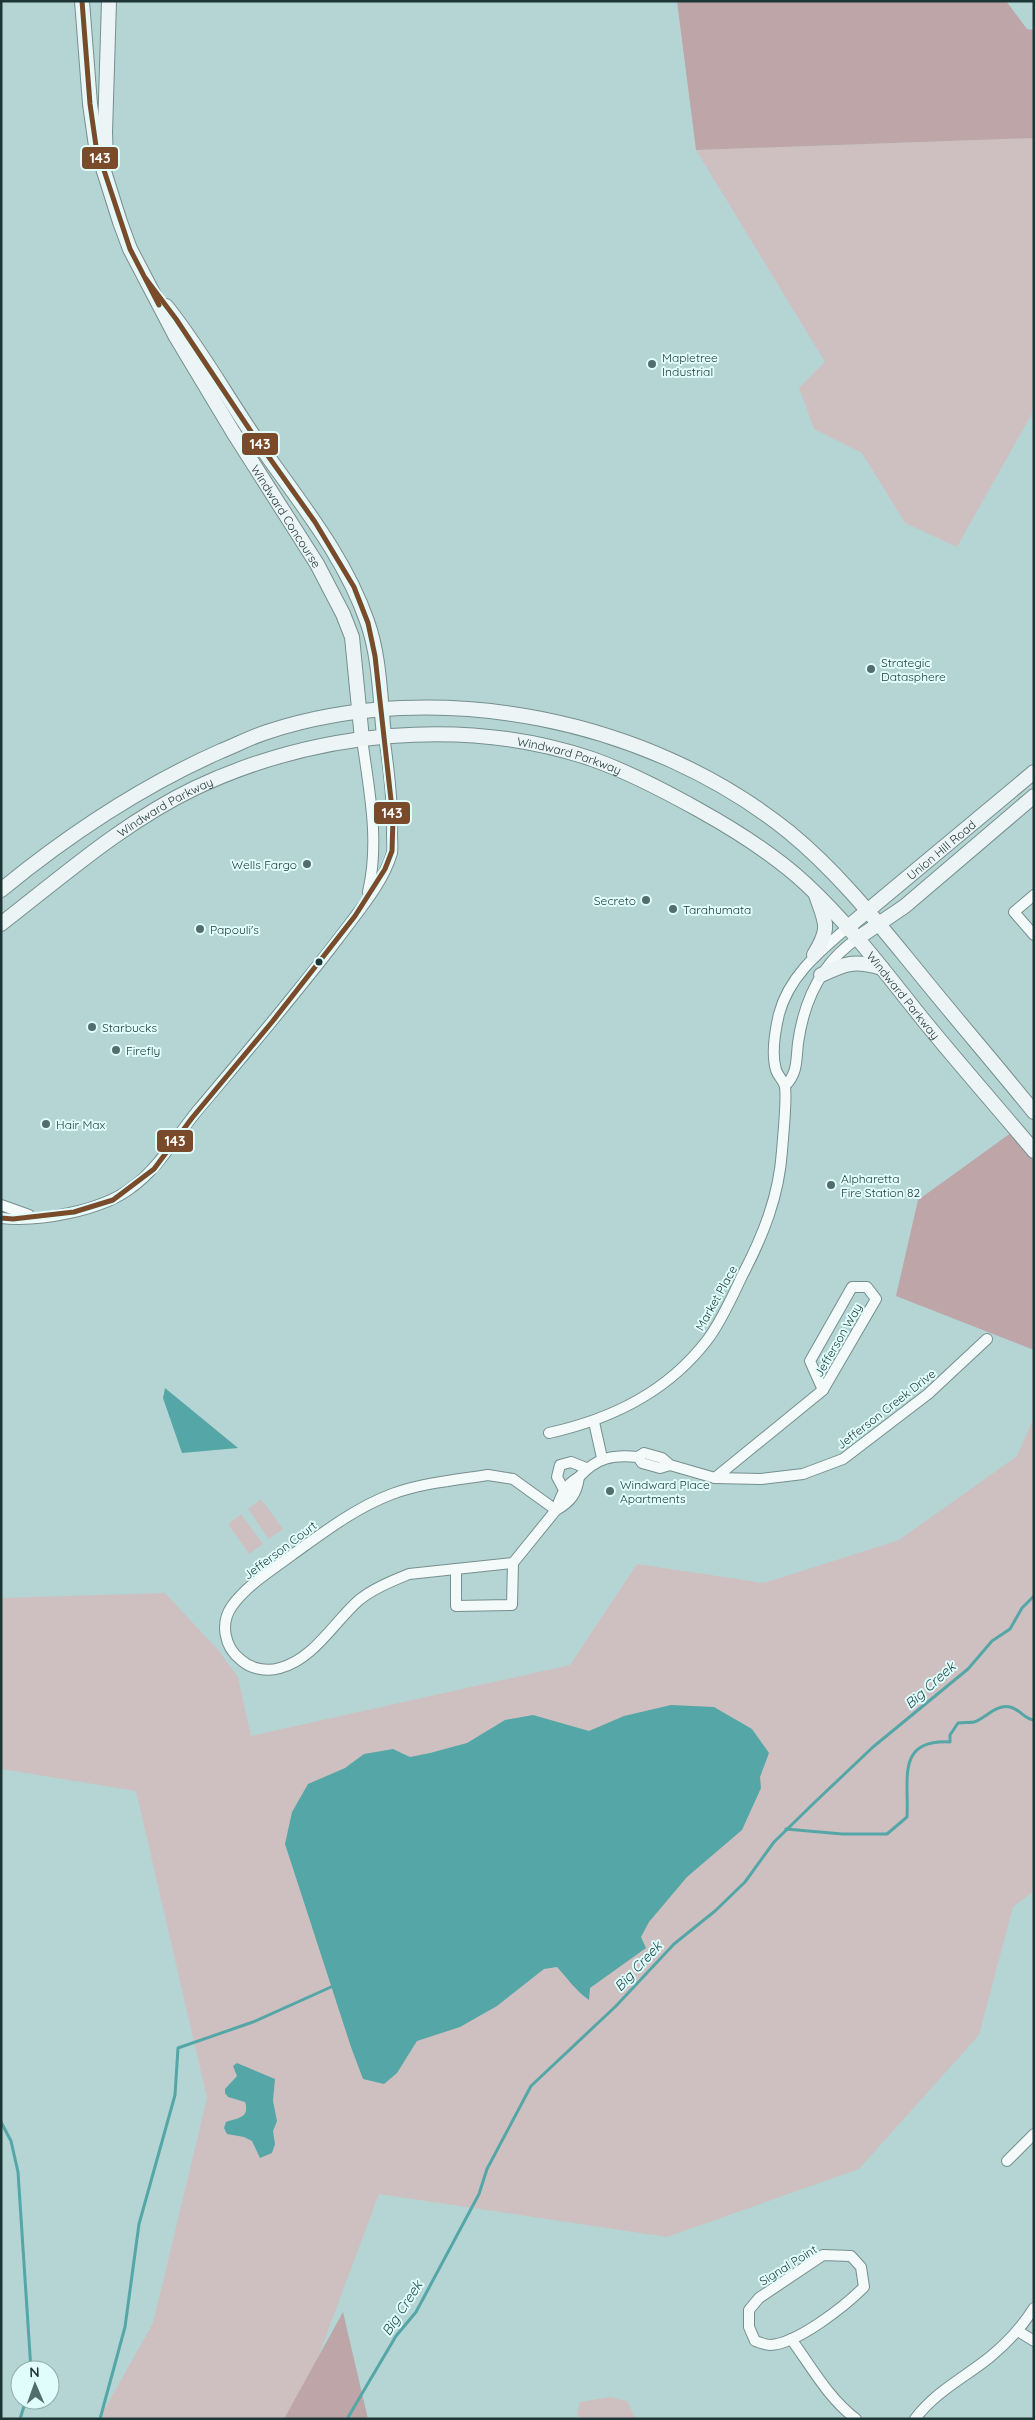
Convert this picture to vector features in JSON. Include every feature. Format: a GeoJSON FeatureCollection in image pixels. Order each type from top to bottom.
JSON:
{"type":"FeatureCollection","features":[{"type":"Feature","properties":{"kind":"main road","name":"Windward Concourse"},"geometry":{"type":"LineString","coordinates":[[82,1],[90,104],[96,146],[130,248],[176,337],[233,432],[318,564],[343,614],[352,637],[362,739]]}},
{"type":"Feature","properties":{"kind":"main road","name":"Windward Concourse"},"geometry":{"type":"LineString","coordinates":[[107,179],[105,132],[109,1]]}},
{"type":"Feature","properties":{"kind":"main road","name":"Windward Concourse"},"geometry":{"type":"LineString","coordinates":[[146,280],[176,318],[256,439],[315,522],[354,587],[368,622],[375,656],[384,736]]}},
{"type":"Feature","properties":{"kind":"main road","name":"Windward Parkway"},"geometry":{"type":"LineString","coordinates":[[1,890],[38,860],[159,780],[262,733],[290,724],[381,710],[477,710],[521,715],[582,729],[635,746],[674,762],[719,785],[768,817],[807,848],[868,910],[1034,1112]]}},
{"type":"Feature","properties":{"kind":"main road","name":"Windward Parkway"},"geometry":{"type":"LineString","coordinates":[[1,924],[138,820],[196,788],[248,767],[303,750],[384,736],[471,736],[546,746],[593,759],[682,800],[720,821],[753,843],[814,892],[858,938],[1034,1151]]}},
{"type":"Feature","properties":{"kind":"main road","name":"Union Hill Road"},"geometry":{"type":"LineString","coordinates":[[848,927],[1034,772]]}},
{"type":"Feature","properties":{"kind":"main road","name":"Union Hill Road"},"geometry":{"type":"LineString","coordinates":[[858,938],[905,906],[1034,796]]}},
{"type":"Feature","properties":{"kind":"main road"},"geometry":{"type":"LineString","coordinates":[[991,806],[1006,821]]}},
{"type":"Feature","properties":{"kind":"main road"},"geometry":{"type":"LineString","coordinates":[[814,892],[826,928],[824,938],[814,955]]}},
{"type":"Feature","properties":{"kind":"main road"},"geometry":{"type":"LineString","coordinates":[[821,975],[852,962],[865,963],[882,968]]}},
{"type":"Feature","properties":{"kind":"street"},"geometry":{"type":"LineString","coordinates":[[1,1218],[13,1219],[74,1212],[113,1200],[131,1188],[154,1169],[192,1118],[320,962],[366,900],[385,869],[392,851],[393,818],[384,736]]}},
{"type":"Feature","properties":{"kind":"street"},"geometry":{"type":"LineString","coordinates":[[362,739],[372,809],[373,832],[373,862],[366,900]]}},
{"type":"Feature","properties":{"kind":"street"},"geometry":{"type":"LineString","coordinates":[[1034,895],[1014,912],[1034,935]]}},
{"type":"Feature","properties":{"kind":"street","name":"Market Place"},"geometry":{"type":"LineString","coordinates":[[785,1086],[777,1073],[774,1062],[775,1032],[779,1013],[789,988],[814,955],[848,927]]}},
{"type":"Feature","properties":{"kind":"street","name":"Market Place"},"geometry":{"type":"LineString","coordinates":[[549,1432],[594,1422],[643,1399],[665,1383],[709,1338],[746,1268],[773,1206],[781,1165],[785,1086],[796,1071],[798,1046],[806,1003],[821,975],[840,950],[858,938]]}},
{"type":"Feature","properties":{"kind":"street"},"geometry":{"type":"LineString","coordinates":[[1,1205],[34,1217]]}},
{"type":"Feature","properties":{"kind":"street","name":"Jefferson Way"},"geometry":{"type":"LineString","coordinates":[[715,1478],[823,1390],[876,1299],[867,1287],[852,1287],[810,1361],[823,1390]]}},
{"type":"Feature","properties":{"kind":"street","name":"Jefferson Creek Drive"},"geometry":{"type":"LineString","coordinates":[[602,1458],[622,1455],[638,1457],[644,1453],[660,1468],[670,1465],[715,1478],[761,1479],[804,1474],[843,1459],[928,1394],[987,1339]]}},
{"type":"Feature","properties":{"kind":"street"},"geometry":{"type":"LineString","coordinates":[[456,1569],[456,1606],[512,1605],[513,1563],[556,1510],[568,1483],[602,1458],[594,1422]]}},
{"type":"Feature","properties":{"kind":"street"},"geometry":{"type":"LineString","coordinates":[[574,1495],[564,1490],[557,1477],[560,1465],[571,1462],[586,1468]]}},
{"type":"Feature","properties":{"kind":"street","name":"Jefferson Court"},"geometry":{"type":"LineString","coordinates":[[513,1563],[409,1574],[370,1592],[358,1601],[308,1652],[289,1665],[278,1669],[249,1666],[238,1659],[231,1649],[225,1634],[225,1621],[232,1606],[259,1579],[345,1518],[393,1494],[446,1481],[500,1476],[513,1479],[556,1510]]}},
{"type":"Feature","properties":{"kind":"street"},"geometry":{"type":"LineString","coordinates":[[556,1510],[569,1503],[578,1488],[579,1476]]}},
{"type":"Feature","properties":{"kind":"street"},"geometry":{"type":"LineString","coordinates":[[1007,2161],[1034,2134]]}},
{"type":"Feature","properties":{"kind":"street","name":"Signal Point"},"geometry":{"type":"LineString","coordinates":[[823,2255],[851,2256],[861,2267],[864,2287],[850,2301],[791,2339],[769,2345],[755,2341],[749,2327],[749,2310],[758,2298],[823,2255]]}},
{"type":"Feature","properties":{"kind":"street"},"geometry":{"type":"LineString","coordinates":[[915,2419],[939,2394],[990,2357],[1018,2331],[1034,2308]]}},
{"type":"Feature","properties":{"kind":"street"},"geometry":{"type":"LineString","coordinates":[[1018,2331],[1034,2341]]}},
{"type":"Feature","properties":{"kind":"street"},"geometry":{"type":"LineString","coordinates":[[791,2339],[815,2374],[848,2413],[856,2419]]}},
{"type":"Feature","properties":{"kind":"shaded area"},"geometry":{"type":"Polygon","coordinates":[[[677,1],[1006,1],[1027,29],[1034,30],[1034,138],[696,150],[677,1]]]}},
{"type":"Feature","properties":{"kind":"shaded area"},"geometry":{"type":"Polygon","coordinates":[[[1034,138],[1034,410],[957,547],[905,523],[862,453],[814,429],[799,388],[825,362],[696,150],[1034,138]]]}},
{"type":"Feature","properties":{"kind":"shaded area"},"geometry":{"type":"Polygon","coordinates":[[[1015,1130],[1034,1153],[1034,1350],[896,1296],[918,1200],[1015,1130]]]}},
{"type":"Feature","properties":{"kind":"shaded area"},"geometry":{"type":"Polygon","coordinates":[[[1034,1417],[1034,1891],[1013,1907],[979,2035],[859,2169],[667,2237],[379,2194],[295,2419],[99,2419],[153,2323],[207,2098],[136,1791],[1,1769],[1,1598],[165,1593],[219,1651],[238,1677],[251,1736],[570,1665],[637,1564],[764,1583],[899,1540],[1017,1456],[1034,1417]]]}},
{"type":"Feature","properties":{"kind":"shaded area"},"geometry":{"type":"Polygon","coordinates":[[[261,1499],[283,1529],[269,1539],[248,1509],[261,1499]]]}},
{"type":"Feature","properties":{"kind":"shaded area"},"geometry":{"type":"Polygon","coordinates":[[[241,1514],[263,1544],[249,1554],[228,1524],[241,1514]]]}},
{"type":"Feature","properties":{"kind":"shaded area"},"geometry":{"type":"Polygon","coordinates":[[[343,2312],[368,2419],[284,2419],[343,2312]]]}},
{"type":"Feature","properties":{"kind":"shaded area"},"geometry":{"type":"Polygon","coordinates":[[[610,2397],[627,2401],[636,2419],[578,2419],[577,2412],[580,2402],[610,2397]]]}},
{"type":"Feature","properties":{"kind":"water"},"geometry":{"type":"Polygon","coordinates":[[[165,1388],[238,1448],[182,1453],[163,1398],[165,1388]]]}},
{"type":"Feature","properties":{"kind":"water"},"geometry":{"type":"Polygon","coordinates":[[[671,1705],[714,1707],[752,1729],[769,1753],[760,1777],[761,1788],[742,1830],[687,1877],[649,1922],[641,1937],[646,1948],[590,1988],[589,2000],[576,1989],[557,1967],[544,1969],[497,2006],[460,2027],[417,2041],[397,2073],[384,2084],[363,2079],[285,1844],[292,1812],[308,1784],[345,1768],[364,1754],[393,1749],[410,1757],[430,1753],[467,1743],[505,1720],[533,1715],[589,1731],[624,1716],[671,1705]]]}},
{"type":"Feature","properties":{"kind":"water"},"geometry":{"type":"Polygon","coordinates":[[[237,2063],[275,2079],[273,2101],[277,2121],[273,2131],[275,2144],[272,2153],[260,2158],[252,2141],[244,2137],[227,2134],[224,2128],[226,2122],[242,2117],[246,2111],[245,2102],[228,2097],[225,2093],[225,2089],[237,2076],[233,2066],[237,2063]]]}},
{"type":"Feature","properties":{"kind":"waterway","name":"Big Creek"},"geometry":{"type":"LineString","coordinates":[[347,2419],[396,2336],[416,2312],[479,2194],[487,2169],[531,2086],[616,2006],[674,1944],[715,1911],[745,1882],[774,1842],[815,1802],[873,1747],[968,1669],[992,1641],[1010,1629],[1022,1608],[1034,1596]]}},
{"type":"Feature","properties":{"kind":"waterway"},"geometry":{"type":"LineString","coordinates":[[786,1829],[842,1834],[887,1834],[907,1817],[907,1776],[909,1764],[913,1754],[921,1747],[933,1743],[950,1742],[950,1735],[958,1723],[974,1722],[1000,1708],[1013,1708],[1027,1718],[1034,1720]]}},
{"type":"Feature","properties":{"kind":"waterway"},"geometry":{"type":"LineString","coordinates":[[100,2419],[125,2327],[139,2224],[175,2095],[178,2048],[253,2022],[331,1987]]}},
{"type":"Feature","properties":{"kind":"waterway"},"geometry":{"type":"LineString","coordinates":[[1,2122],[11,2141],[18,2172],[30,2360]]}},
{"type":"Feature","properties":{"kind":"waterway"},"geometry":{"type":"LineString","coordinates":[[20,2419],[23,2410]]}},
{"type":"Feature","properties":{"kind":"transit line","name":"143"},"geometry":{"type":"LineString","coordinates":[[82,1],[90,104],[96,146],[130,249],[159,305]]}},
{"type":"Feature","properties":{"kind":"transit line","name":"143"},"geometry":{"type":"LineString","coordinates":[[1,1218],[13,1219],[74,1212],[113,1200],[154,1169],[192,1118],[272,1022],[355,916],[385,869],[392,851],[393,818],[375,656],[368,623],[354,587],[315,522],[256,439],[176,319],[146,279]]}},
{"type":"Feature","properties":{"kind":"place","name":"Mapletree Industrial"},"geometry":{"type":"Point","coordinates":[652,364]}},
{"type":"Feature","properties":{"kind":"place","name":"Strategic Datasphere"},"geometry":{"type":"Point","coordinates":[871,669]}},
{"type":"Feature","properties":{"kind":"place","name":"Wells Fargo"},"geometry":{"type":"Point","coordinates":[307,864]}},
{"type":"Feature","properties":{"kind":"place","name":"Secreto"},"geometry":{"type":"Point","coordinates":[646,900]}},
{"type":"Feature","properties":{"kind":"place","name":"Tarahumata"},"geometry":{"type":"Point","coordinates":[673,909]}},
{"type":"Feature","properties":{"kind":"place","name":"Papouli's"},"geometry":{"type":"Point","coordinates":[200,929]}},
{"type":"Feature","properties":{"kind":"place","name":"Starbucks"},"geometry":{"type":"Point","coordinates":[92,1027]}},
{"type":"Feature","properties":{"kind":"place","name":"Firefly"},"geometry":{"type":"Point","coordinates":[116,1050]}},
{"type":"Feature","properties":{"kind":"place","name":"Hair Max"},"geometry":{"type":"Point","coordinates":[46,1124]}},
{"type":"Feature","properties":{"kind":"place","name":"Alpharetta Fire Station 82"},"geometry":{"type":"Point","coordinates":[831,1185]}},
{"type":"Feature","properties":{"kind":"place","name":"Windward Place Apartments"},"geometry":{"type":"Point","coordinates":[610,1491]}}]}
